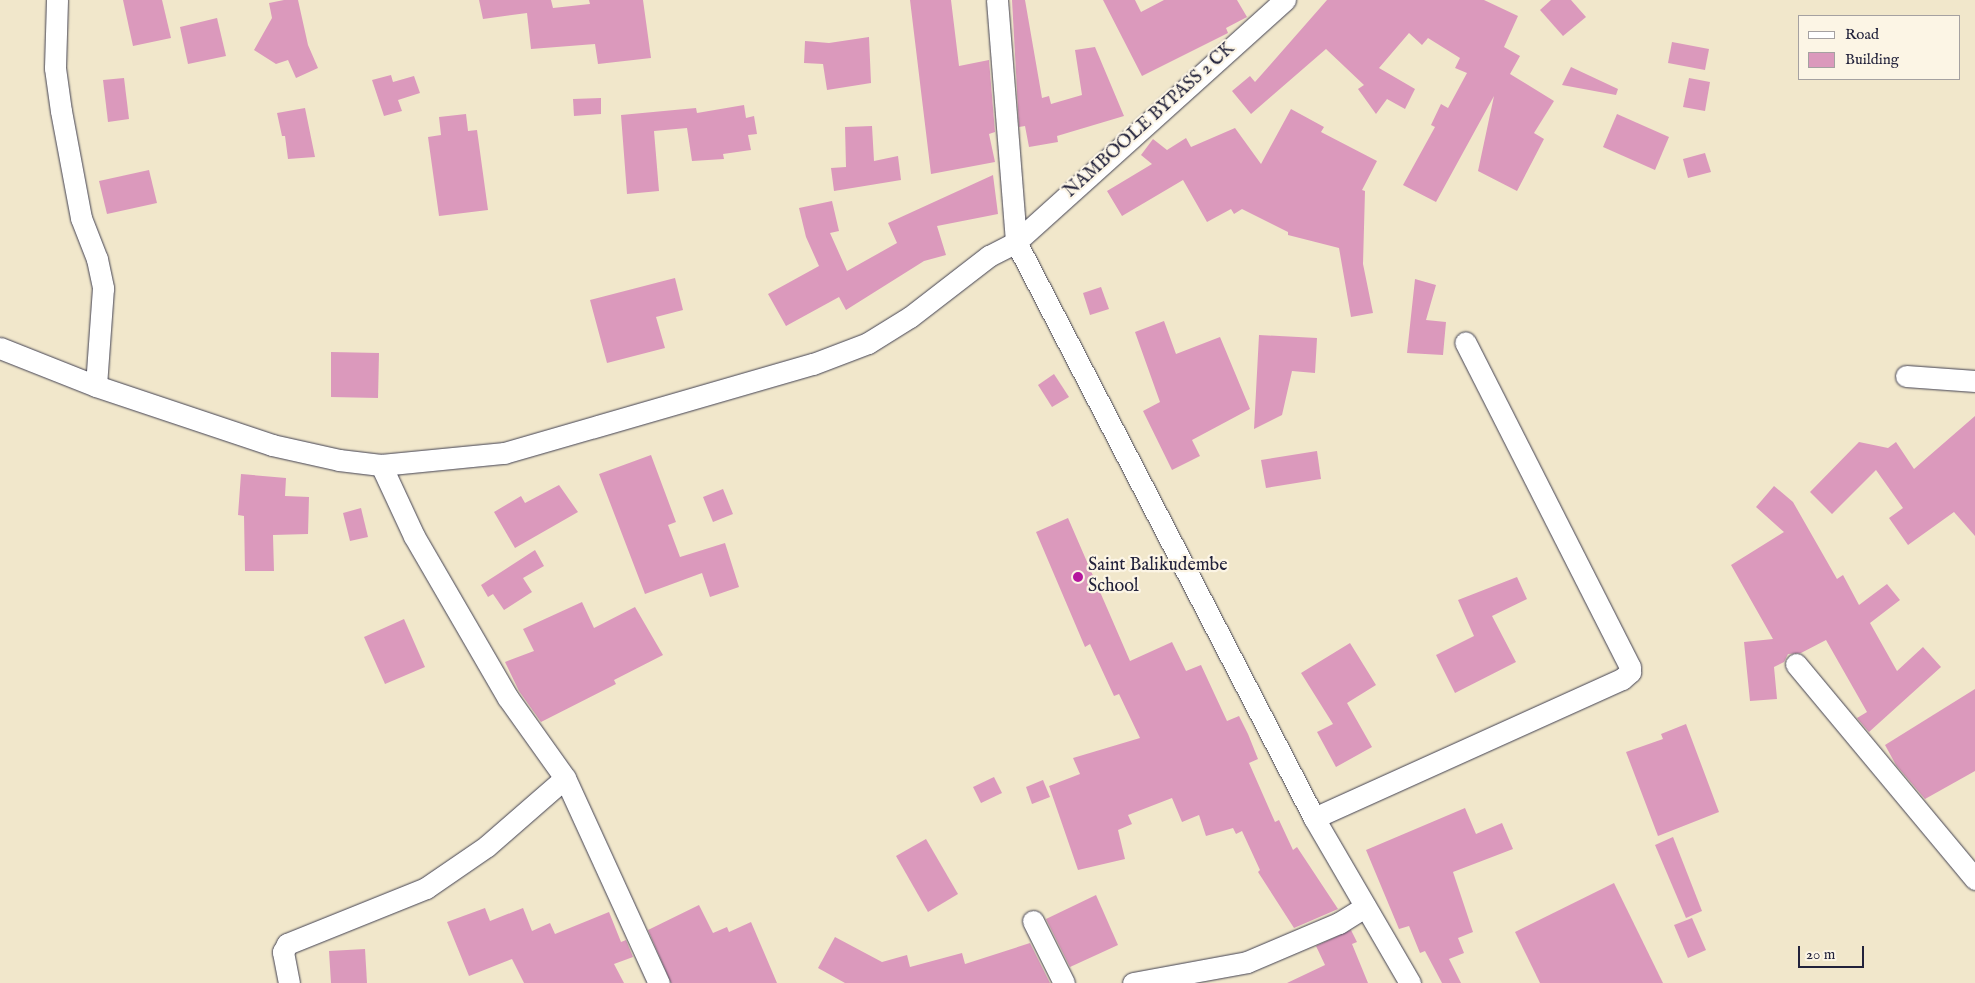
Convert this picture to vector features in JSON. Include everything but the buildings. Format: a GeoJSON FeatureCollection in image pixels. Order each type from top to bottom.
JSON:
{"type":"FeatureCollection","features":[{"type":"Feature","properties":{"kind":"street"},"geometry":{"type":"LineString","coordinates":[[57,0],[55,68],[61,111],[81,218],[96,258],[103,288],[96,386]]}},
{"type":"Feature","properties":{"kind":"street"},"geometry":{"type":"LineString","coordinates":[[997,0],[1016,242],[1314,818],[1410,983]]}},
{"type":"Feature","properties":{"kind":"street","name":"NAMBOOLE BYPASS 2 CK"},"geometry":{"type":"LineString","coordinates":[[0,348],[96,386],[272,444],[339,460],[381,465],[504,453],[813,364],[868,343],[910,318],[990,256],[1016,242],[1285,0]]}},
{"type":"Feature","properties":{"kind":"street"},"geometry":{"type":"LineString","coordinates":[[1314,818],[1622,679],[1630,672],[1630,667],[1465,342]]}},
{"type":"Feature","properties":{"kind":"street"},"geometry":{"type":"LineString","coordinates":[[1906,376],[1975,381]]}},
{"type":"Feature","properties":{"kind":"street"},"geometry":{"type":"LineString","coordinates":[[381,465],[414,536],[508,698],[565,778],[659,983]]}},
{"type":"Feature","properties":{"kind":"street"},"geometry":{"type":"LineString","coordinates":[[1796,664],[1975,879]]}},
{"type":"Feature","properties":{"kind":"street"},"geometry":{"type":"LineString","coordinates":[[288,983],[283,952],[287,944],[426,888],[487,846],[565,778]]}},
{"type":"Feature","properties":{"kind":"street"},"geometry":{"type":"LineString","coordinates":[[1133,983],[1247,962],[1331,927],[1365,907]]}},
{"type":"Feature","properties":{"kind":"street"},"geometry":{"type":"LineString","coordinates":[[1033,921],[1064,983]]}},
{"type":"Feature","properties":{"kind":"place","name":"Saint Balikudembe School"},"geometry":{"type":"Point","coordinates":[1078,577]}}]}
